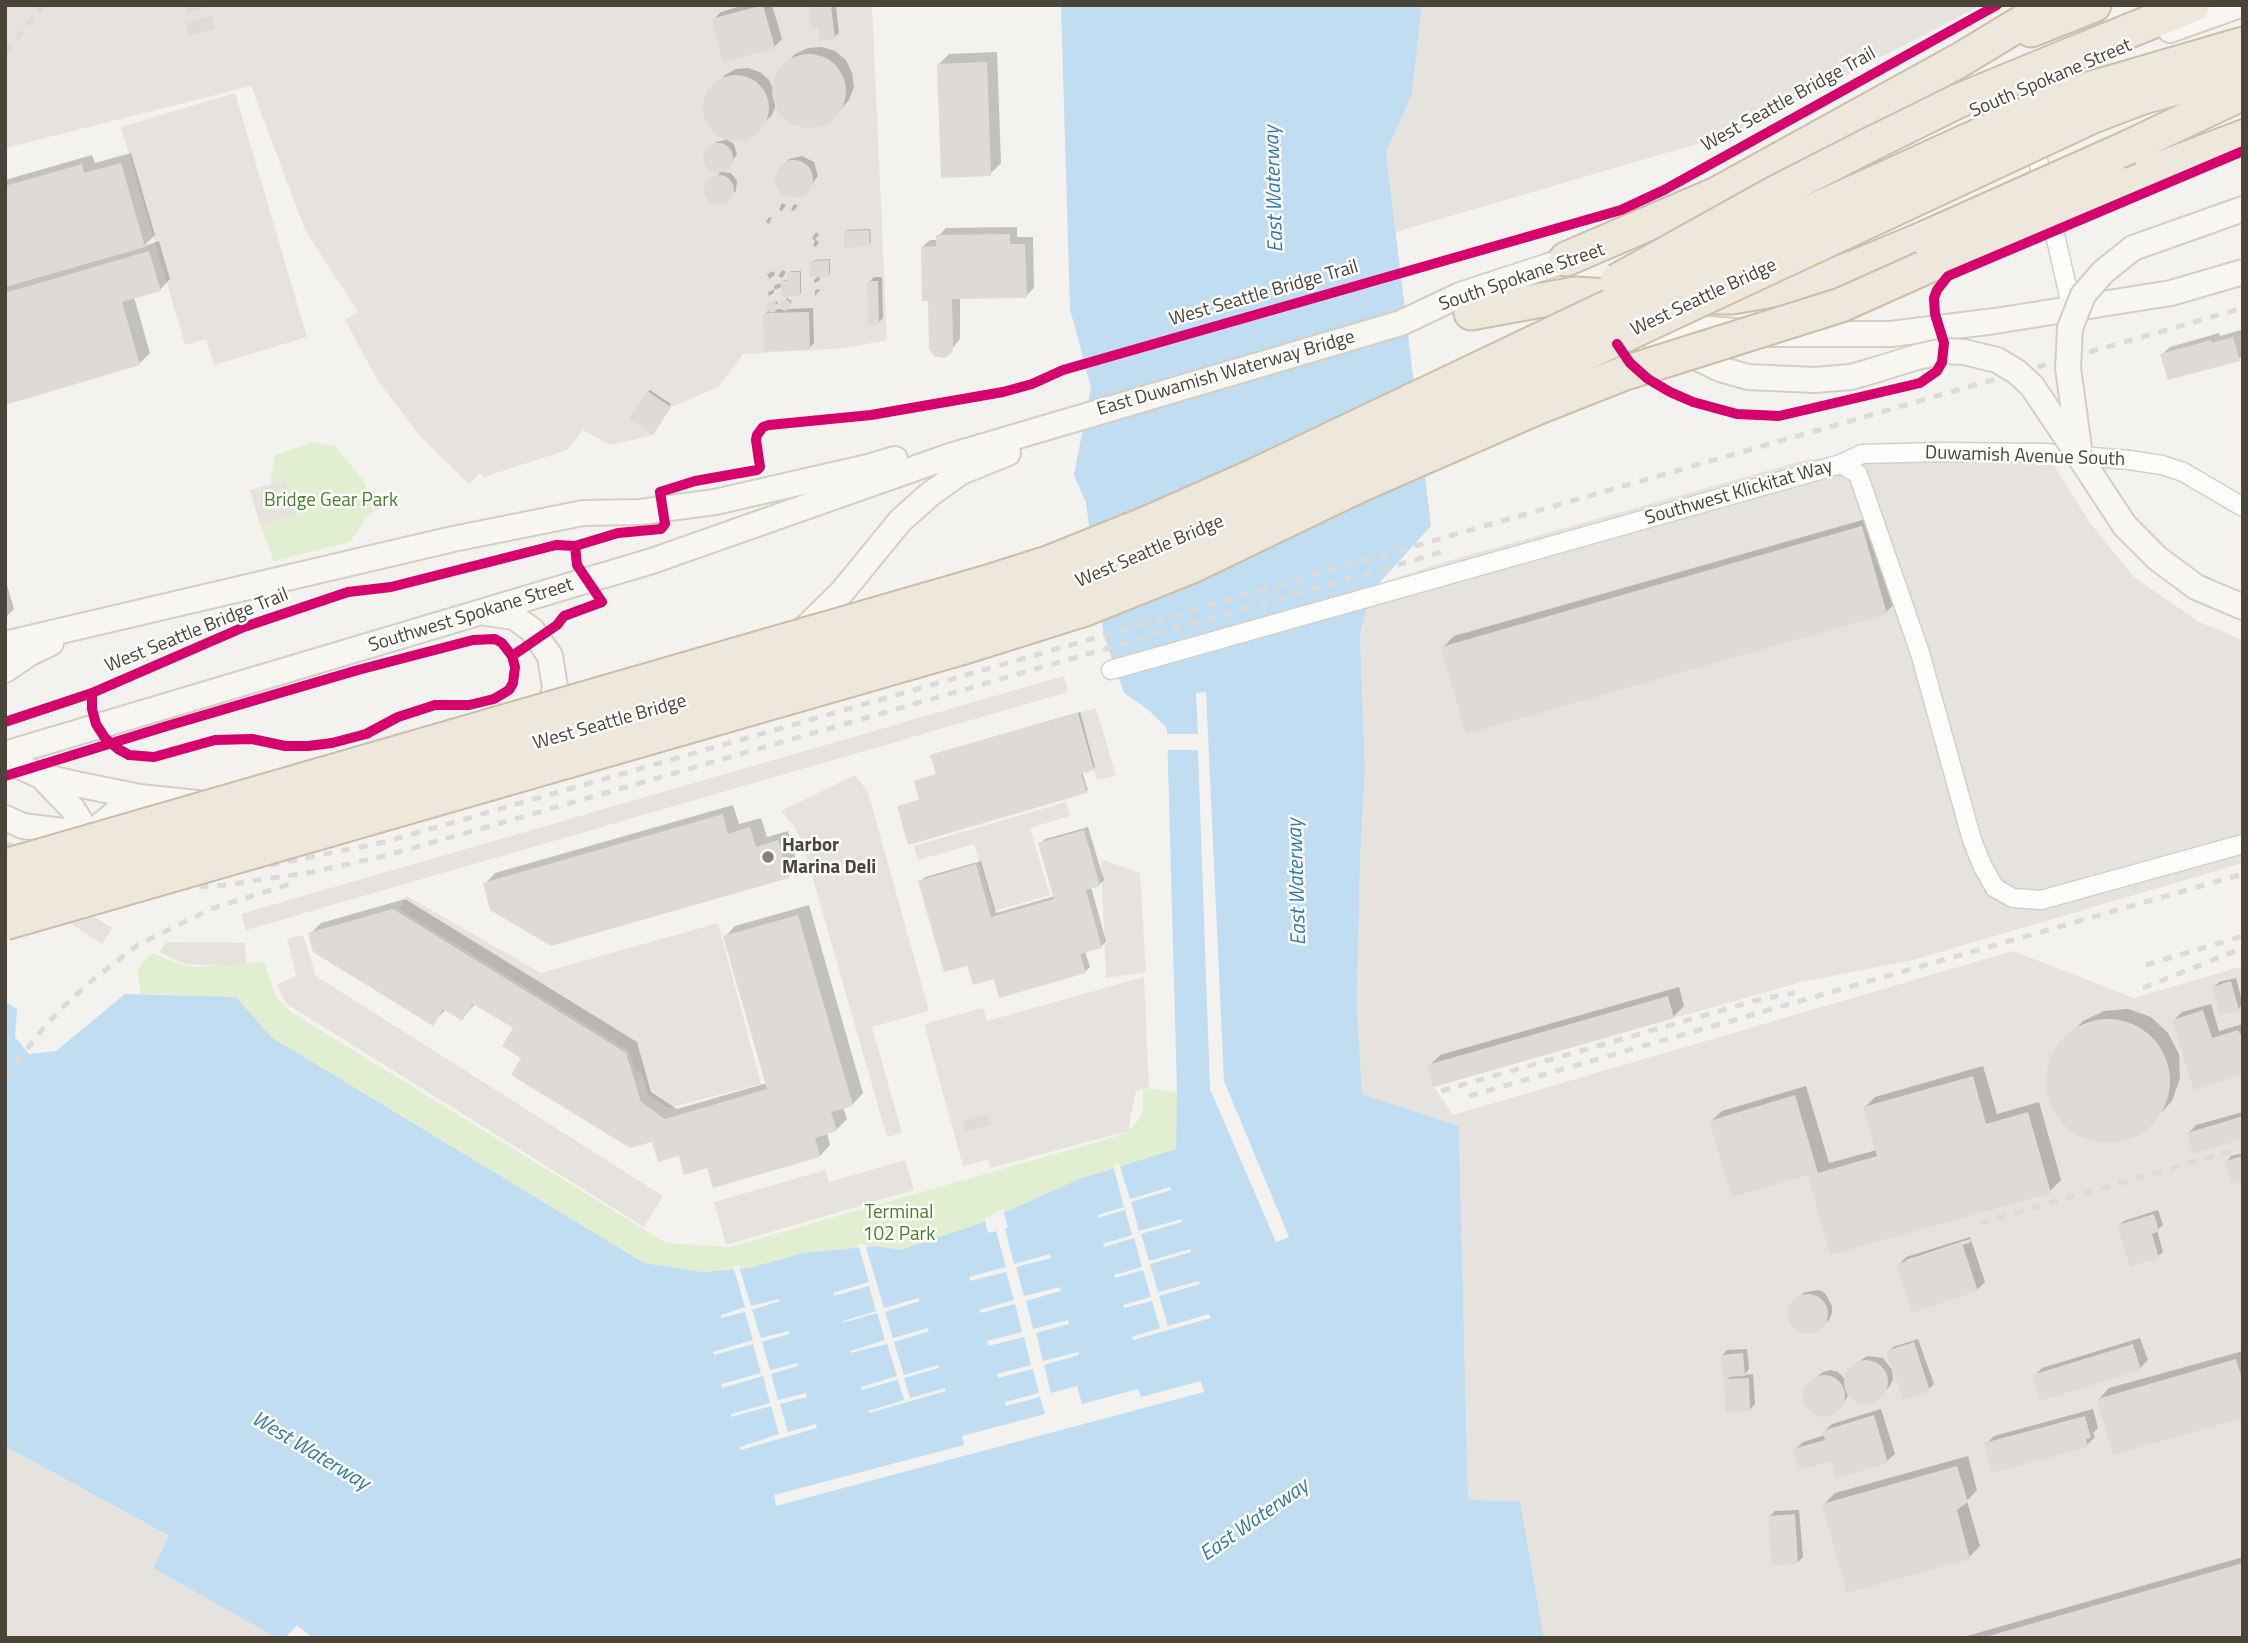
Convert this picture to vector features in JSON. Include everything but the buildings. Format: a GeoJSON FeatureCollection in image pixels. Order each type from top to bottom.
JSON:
{"type":"FeatureCollection","features":[{"type":"Feature","properties":{"kind":"highway"},"geometry":{"type":"LineString","coordinates":[[2025,27],[2051,5]]}},
{"type":"Feature","properties":{"kind":"highway"},"geometry":{"type":"LineString","coordinates":[[1566,259],[1717,194],[2025,27],[2094,5]]}},
{"type":"Feature","properties":{"kind":"highway"},"geometry":{"type":"LineString","coordinates":[[1365,423],[1717,225],[1869,145],[1958,101],[2193,5]]}},
{"type":"Feature","properties":{"kind":"highway","name":"West Seattle Bridge"},"geometry":{"type":"LineString","coordinates":[[5,866],[1048,563],[1173,512],[1745,242],[2048,104],[2092,88],[2243,44]]}},
{"type":"Feature","properties":{"kind":"highway","name":"West Seattle Bridge"},"geometry":{"type":"LineString","coordinates":[[5,897],[956,624],[1087,580],[1248,511],[2093,116],[2143,97],[2243,70]]}},
{"type":"Feature","properties":{"kind":"highway"},"geometry":{"type":"LineString","coordinates":[[1471,313],[1575,294],[1654,299],[1732,297],[1802,285],[1853,268],[1925,238],[2243,93]]}},
{"type":"Feature","properties":{"kind":"highway"},"geometry":{"type":"LineString","coordinates":[[2129,147],[2243,113]]}},
{"type":"Feature","properties":{"kind":"highway"},"geometry":{"type":"LineString","coordinates":[[5,923],[961,648],[1085,608],[1192,566],[1358,486],[1539,407],[1625,373],[1841,305],[2120,184],[2243,137]]}},
{"type":"Feature","properties":{"kind":"main road","name":"South Spokane Street"},"geometry":{"type":"LineString","coordinates":[[1401,323],[1460,295],[1566,259],[1688,226],[1821,184],[1958,118],[2151,37],[2240,5]]}},
{"type":"Feature","properties":{"kind":"main road"},"geometry":{"type":"LineString","coordinates":[[2081,459],[2068,368],[2070,328],[2083,295],[2103,272],[2133,248],[2243,209]]}},
{"type":"Feature","properties":{"kind":"main road","name":"South Spokane Street"},"geometry":{"type":"LineString","coordinates":[[1401,323],[1471,313],[1543,309],[1621,321],[1768,334],[1891,334],[2171,293],[2243,272]]}},
{"type":"Feature","properties":{"kind":"main road"},"geometry":{"type":"LineString","coordinates":[[1621,321],[1720,369],[1748,377],[1815,380],[1851,377],[1944,351],[1964,352],[1997,360],[2017,372],[2032,386],[2125,526],[2157,558],[2196,587],[2243,607]]}},
{"type":"Feature","properties":{"kind":"main road","name":"East Duwamish Waterway Bridge"},"geometry":{"type":"LineString","coordinates":[[1051,425],[1401,323]]}},
{"type":"Feature","properties":{"kind":"main road"},"geometry":{"type":"LineString","coordinates":[[5,644],[87,627],[453,539],[583,513],[640,512],[715,502],[868,467],[993,428],[1025,423],[1051,425]]}},
{"type":"Feature","properties":{"kind":"main road"},"geometry":{"type":"LineString","coordinates":[[5,818],[23,826],[89,835],[150,838],[200,832],[459,761],[710,687],[758,667],[787,646],[842,592],[900,522],[929,495],[961,472],[1036,442],[1051,425]]}},
{"type":"Feature","properties":{"kind":"main road","name":"Southwest Spokane Street"},"geometry":{"type":"LineString","coordinates":[[5,754],[652,561],[950,456],[1051,425]]}},
{"type":"Feature","properties":{"kind":"main road"},"geometry":{"type":"LineString","coordinates":[[5,760],[41,776],[141,797],[211,804],[271,800],[470,745],[527,740],[549,714],[555,687],[550,656],[532,630],[514,617],[485,612]]}},
{"type":"Feature","properties":{"kind":"main road"},"geometry":{"type":"LineString","coordinates":[[5,670],[30,653],[87,627]]}},
{"type":"Feature","properties":{"kind":"main road"},"geometry":{"type":"LineString","coordinates":[[41,776],[72,808],[89,835]]}},
{"type":"Feature","properties":{"kind":"main road"},"geometry":{"type":"LineString","coordinates":[[89,835],[119,810],[141,797]]}},
{"type":"Feature","properties":{"kind":"street"},"geometry":{"type":"LineString","coordinates":[[2018,93],[2037,156],[2072,309]]}},
{"type":"Feature","properties":{"kind":"street","name":"Duwamish Avenue South"},"geometry":{"type":"LineString","coordinates":[[1841,464],[1862,454],[1941,452],[2045,453],[2129,460],[2162,465],[2183,472],[2243,507]]}},
{"type":"Feature","properties":{"kind":"street","name":"Southwest Klickitat Way"},"geometry":{"type":"LineString","coordinates":[[1111,670],[1841,464],[1858,474],[1920,653],[1972,840],[1995,888],[2012,898],[2041,900],[2243,844]]}},
{"type":"Feature","properties":{"kind":"shaded area"},"geometry":{"type":"Polygon","coordinates":[[[5,5],[872,5],[887,340],[845,348],[743,354],[718,387],[671,407],[653,435],[610,445],[583,430],[567,450],[484,477],[443,443],[305,230],[251,86],[5,148],[5,5]]]}},
{"type":"Feature","properties":{"kind":"shaded area"},"geometry":{"type":"Polygon","coordinates":[[[1422,5],[1982,5],[1734,133],[1396,232],[1386,151],[1412,94],[1422,5]]]}},
{"type":"Feature","properties":{"kind":"shaded area"},"geometry":{"type":"Polygon","coordinates":[[[362,6],[374,53],[379,90],[379,128],[362,186],[340,238],[310,229],[311,148],[320,95],[334,51],[362,6]]]}},
{"type":"Feature","properties":{"kind":"shaded area"},"geometry":{"type":"Polygon","coordinates":[[[235,93],[307,337],[214,365],[206,339],[185,345],[121,127],[235,93]]]}},
{"type":"Feature","properties":{"kind":"shaded area"},"geometry":{"type":"Polygon","coordinates":[[[422,215],[444,268],[472,318],[507,364],[548,404],[469,484],[420,436],[378,381],[345,320],[359,311],[350,293],[375,229],[422,215]]]}},
{"type":"Feature","properties":{"kind":"shaded area"},"geometry":{"type":"Polygon","coordinates":[[[1809,459],[2053,464],[2090,523],[2134,577],[2199,622],[2243,640],[2243,863],[1913,960],[1801,982],[1434,1087],[1453,1115],[2013,951],[2134,998],[2243,966],[2243,1638],[1544,1638],[1520,1501],[1468,1500],[1459,1126],[1362,1094],[1357,1005],[1365,768],[1360,634],[1371,592],[1378,584],[1441,563],[1809,459]]]}},
{"type":"Feature","properties":{"kind":"shaded area"},"geometry":{"type":"Polygon","coordinates":[[[286,480],[296,515],[260,525],[250,490],[286,480]]]}},
{"type":"Feature","properties":{"kind":"shaded area"},"geometry":{"type":"Polygon","coordinates":[[[1064,676],[1068,692],[246,930],[241,914],[1064,676]]]}},
{"type":"Feature","properties":{"kind":"shaded area"},"geometry":{"type":"Polygon","coordinates":[[[1096,708],[1116,776],[1097,780],[1078,713],[1096,708]]]}},
{"type":"Feature","properties":{"kind":"shaded area"},"geometry":{"type":"Polygon","coordinates":[[[855,775],[868,792],[929,1011],[872,1027],[902,1133],[887,1137],[803,844],[794,826],[781,811],[855,775]]]}},
{"type":"Feature","properties":{"kind":"shaded area"},"geometry":{"type":"Polygon","coordinates":[[[1066,802],[1070,816],[1030,828],[1050,895],[994,911],[974,844],[918,860],[914,846],[1066,802]]]}},
{"type":"Feature","properties":{"kind":"shaded area"},"geometry":{"type":"Polygon","coordinates":[[[1101,859],[1140,873],[1146,972],[1106,978],[1101,859]]]}},
{"type":"Feature","properties":{"kind":"shaded area"},"geometry":{"type":"Polygon","coordinates":[[[50,889],[112,928],[102,944],[41,904],[50,889]]]}},
{"type":"Feature","properties":{"kind":"shaded area"},"geometry":{"type":"Polygon","coordinates":[[[407,896],[541,973],[718,923],[761,1084],[668,1108],[648,1095],[641,1071],[636,1072],[629,1051],[399,909],[407,896]]]}},
{"type":"Feature","properties":{"kind":"shaded area"},"geometry":{"type":"Polygon","coordinates":[[[303,935],[316,976],[663,1196],[644,1227],[287,1004],[276,985],[296,976],[287,939],[303,935]]]}},
{"type":"Feature","properties":{"kind":"shaded area"},"geometry":{"type":"Polygon","coordinates":[[[167,942],[245,943],[246,966],[185,964],[159,952],[167,942]]]}},
{"type":"Feature","properties":{"kind":"shaded area"},"geometry":{"type":"Polygon","coordinates":[[[1144,977],[1149,1087],[1136,1091],[1128,1131],[990,1168],[988,1159],[963,1166],[924,1024],[983,1008],[987,1021],[1144,977]]]}},
{"type":"Feature","properties":{"kind":"shaded area"},"geometry":{"type":"Polygon","coordinates":[[[905,1160],[914,1190],[726,1245],[714,1202],[825,1170],[829,1182],[905,1160]]]}},
{"type":"Feature","properties":{"kind":"shaded area"},"geometry":{"type":"Polygon","coordinates":[[[5,1446],[170,1537],[153,1568],[277,1638],[5,1638],[5,1446]]]}},
{"type":"Feature","properties":{"kind":"green space","name":"Bridge Gear Park"},"geometry":{"type":"Polygon","coordinates":[[[313,442],[336,447],[363,480],[375,506],[350,542],[274,561],[260,525],[296,514],[286,480],[270,484],[275,455],[313,442]]]}},
{"type":"Feature","properties":{"kind":"green space","name":"Terminal 102 Park"},"geometry":{"type":"Polygon","coordinates":[[[152,953],[181,965],[196,967],[264,962],[276,996],[291,1012],[666,1243],[730,1247],[1118,1136],[1137,1122],[1143,1111],[1143,1088],[1177,1092],[1176,1149],[1079,1179],[981,1223],[900,1250],[876,1246],[803,1253],[749,1268],[703,1272],[644,1263],[271,1037],[236,997],[141,994],[137,972],[152,953]]]}},
{"type":"Feature","properties":{"kind":"water"},"geometry":{"type":"Polygon","coordinates":[[[1061,5],[1422,5],[1412,94],[1386,152],[1431,526],[1371,592],[1360,634],[1365,768],[1357,1005],[1362,1094],[1459,1126],[1468,1500],[1520,1501],[1544,1638],[313,1638],[297,1625],[285,1638],[277,1638],[153,1568],[169,1536],[5,1446],[5,1002],[17,1009],[15,1037],[29,1054],[56,1051],[125,994],[236,997],[271,1037],[644,1263],[703,1272],[749,1268],[803,1253],[876,1246],[900,1250],[981,1223],[1079,1179],[1176,1149],[1177,1092],[1167,728],[1146,708],[1124,693],[1104,636],[1086,503],[1074,475],[1091,387],[1070,309],[1061,5]]]}},
{"type":"Feature","properties":{"kind":"pier"},"geometry":{"type":"Polygon","coordinates":[[[1206,692],[1224,1081],[1289,1237],[1276,1242],[1210,1089],[1198,750],[1164,750],[1164,734],[1198,734],[1196,693],[1206,692]]]}},
{"type":"Feature","properties":{"kind":"pier"},"geometry":{"type":"Polygon","coordinates":[[[1119,1163],[1130,1199],[1170,1187],[1171,1190],[1131,1202],[1139,1231],[1182,1219],[1182,1222],[1141,1234],[1149,1261],[1190,1249],[1191,1252],[1150,1264],[1158,1292],[1199,1281],[1200,1284],[1159,1296],[1168,1326],[1209,1314],[1211,1318],[1133,1340],[1132,1337],[1160,1328],[1152,1301],[1124,1308],[1123,1305],[1151,1297],[1143,1270],[1115,1278],[1114,1275],[1142,1267],[1134,1238],[1104,1247],[1103,1244],[1132,1235],[1125,1210],[1098,1218],[1098,1215],[1124,1207],[1113,1165],[1119,1163]]]}},
{"type":"Feature","properties":{"kind":"pier"},"geometry":{"type":"Polygon","coordinates":[[[1003,1209],[1014,1264],[1050,1254],[1051,1258],[1016,1267],[1024,1296],[1060,1287],[1061,1291],[1026,1301],[1033,1329],[1068,1320],[1069,1324],[1036,1333],[1043,1361],[1078,1352],[1079,1355],[1044,1365],[1051,1393],[1077,1386],[1082,1404],[1138,1389],[1141,1397],[1201,1381],[1204,1392],[776,1506],[774,1495],[964,1445],[962,1436],[1045,1414],[1040,1397],[1006,1406],[1005,1402],[1039,1393],[1033,1369],[998,1378],[997,1374],[1031,1365],[1024,1337],[988,1346],[987,1341],[1022,1332],[1015,1304],[980,1313],[979,1310],[1014,1300],[1006,1272],[970,1281],[969,1277],[1006,1267],[996,1231],[988,1233],[984,1218],[1003,1209]]]}},
{"type":"Feature","properties":{"kind":"pier"},"geometry":{"type":"Polygon","coordinates":[[[858,1244],[865,1244],[884,1308],[918,1298],[920,1301],[885,1312],[893,1338],[928,1328],[929,1331],[894,1342],[904,1375],[938,1365],[939,1368],[904,1378],[910,1398],[945,1388],[946,1391],[869,1413],[868,1411],[904,1400],[898,1380],[861,1390],[861,1387],[897,1376],[887,1344],[851,1353],[850,1351],[885,1340],[877,1313],[842,1323],[876,1311],[869,1286],[834,1296],[833,1293],[869,1282],[858,1244]]]}},
{"type":"Feature","properties":{"kind":"pier"},"geometry":{"type":"Polygon","coordinates":[[[733,1266],[739,1266],[751,1306],[779,1299],[780,1301],[752,1310],[761,1338],[788,1331],[789,1334],[762,1342],[770,1370],[798,1363],[798,1366],[771,1374],[778,1400],[806,1393],[807,1397],[780,1404],[788,1432],[816,1424],[817,1428],[741,1450],[740,1447],[779,1434],[771,1406],[731,1417],[731,1414],[770,1403],[763,1376],[722,1388],[721,1384],[761,1373],[753,1344],[714,1355],[713,1352],[753,1340],[745,1312],[721,1318],[721,1315],[745,1307],[733,1266]]]}},
{"type":"Feature","properties":{"kind":"railway"},"geometry":{"type":"LineString","coordinates":[[5,53],[43,5]]}},
{"type":"Feature","properties":{"kind":"railway"},"geometry":{"type":"LineString","coordinates":[[5,843],[65,864],[121,871],[204,872],[271,865],[385,842],[2243,308]]}},
{"type":"Feature","properties":{"kind":"railway"},"geometry":{"type":"LineString","coordinates":[[5,859],[93,885],[179,888],[225,885],[313,872],[384,856],[487,827],[1442,552]]}},
{"type":"Feature","properties":{"kind":"railway"},"geometry":{"type":"LineString","coordinates":[[1469,1096],[2243,874]]}},
{"type":"Feature","properties":{"kind":"railway"},"geometry":{"type":"LineString","coordinates":[[5,1077],[44,1027],[70,1000],[138,945],[211,909],[296,882]]}},
{"type":"Feature","properties":{"kind":"railway"},"geometry":{"type":"LineString","coordinates":[[2146,965],[2243,936]]}},
{"type":"Feature","properties":{"kind":"railway"},"geometry":{"type":"LineString","coordinates":[[2143,988],[2243,948]]}},
{"type":"Feature","properties":{"kind":"railway"},"geometry":{"type":"LineString","coordinates":[[1441,1091],[1761,999],[1795,993]]}},
{"type":"Feature","properties":{"kind":"railway"},"geometry":{"type":"LineString","coordinates":[[1980,1223],[2243,1148]]}},
{"type":"Feature","properties":{"kind":"cycle path","name":"West Seattle Bridge Trail"},"geometry":{"type":"LineString","coordinates":[[5,776],[167,726],[358,670],[473,640],[495,639],[502,643],[512,656],[515,667],[513,683],[509,690],[494,699],[469,705],[435,705],[398,717],[366,734],[332,743],[285,746],[252,739],[215,740],[154,757],[129,755],[118,749],[105,738],[96,724],[92,709],[92,693],[244,627],[348,592],[391,587],[556,545],[575,546],[618,533],[661,529],[665,524],[660,492],[695,481],[757,470],[760,467],[757,435],[763,427],[769,425],[871,415],[1003,392],[1032,384],[1063,370],[1621,210],[1664,190],[1997,5]]}},
{"type":"Feature","properties":{"kind":"cycle path"},"geometry":{"type":"LineString","coordinates":[[1617,344],[1630,363],[1648,379],[1670,392],[1693,402],[1737,414],[1779,416],[1920,383],[1937,371],[1942,362],[1944,343],[1935,314],[1934,298],[1948,276],[2243,151]]}},
{"type":"Feature","properties":{"kind":"cycle path"},"geometry":{"type":"LineString","coordinates":[[512,656],[557,625],[564,616],[602,602],[577,565],[575,546]]}},
{"type":"Feature","properties":{"kind":"cycle path"},"geometry":{"type":"LineString","coordinates":[[5,722],[92,693]]}},
{"type":"Feature","properties":{"kind":"place","name":"Harbor Marina Deli"},"geometry":{"type":"Point","coordinates":[768,857]}},
{"type":"Feature","properties":{"kind":"water label","name":"East Waterway"},"geometry":{"type":"Point","coordinates":[1275,189]}},
{"type":"Feature","properties":{"kind":"water label","name":"East Waterway"},"geometry":{"type":"Point","coordinates":[1298,882]}},
{"type":"Feature","properties":{"kind":"water label","name":"West Waterway"},"geometry":{"type":"Point","coordinates":[310,1452]}},
{"type":"Feature","properties":{"kind":"water label","name":"East Waterway"},"geometry":{"type":"Point","coordinates":[1255,1521]}}]}
